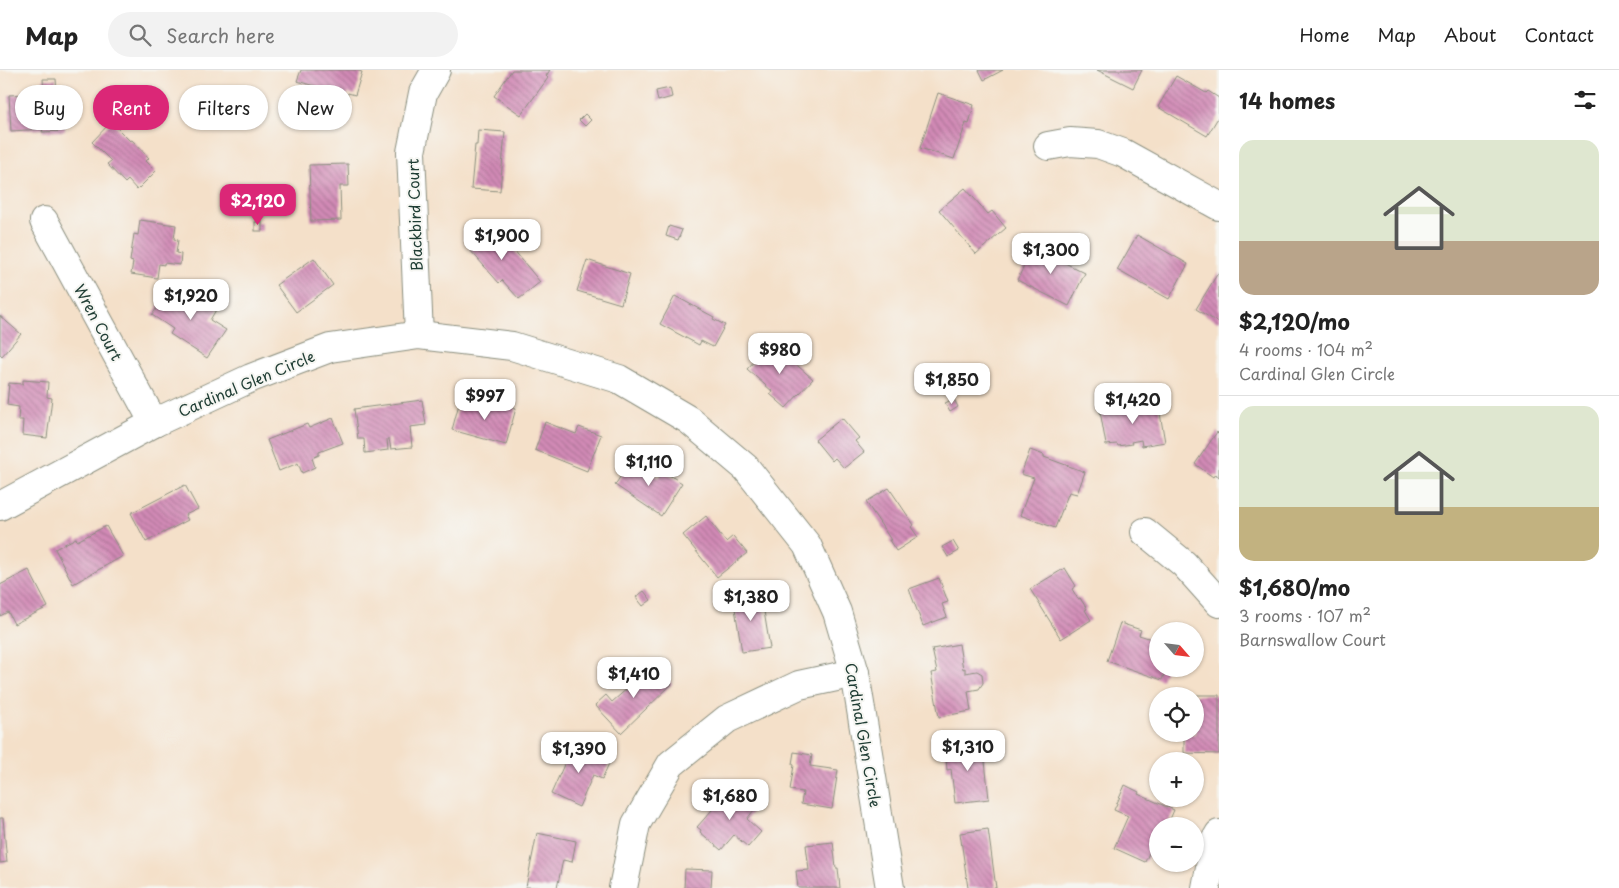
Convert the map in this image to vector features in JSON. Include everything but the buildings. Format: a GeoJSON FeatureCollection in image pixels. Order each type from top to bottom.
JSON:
{"type":"FeatureCollection","features":[{"type":"Feature","properties":{"kind":"street","name":"Blackbird Court"},"geometry":{"type":"LineString","coordinates":[[420,335],[411,152],[423,93],[436,70]]}},
{"type":"Feature","properties":{"kind":"street"},"geometry":{"type":"LineString","coordinates":[[1048,146],[1070,142],[1098,144],[1123,153],[1219,206]]}},
{"type":"Feature","properties":{"kind":"street","name":"Wren Court"},"geometry":{"type":"LineString","coordinates":[[44,221],[154,423]]}},
{"type":"Feature","properties":{"kind":"street","name":"Cardinal Glen Circle"},"geometry":{"type":"LineString","coordinates":[[0,506],[154,423],[251,378],[330,348],[420,335],[512,346],[620,378],[688,420],[746,468],[807,545],[836,612],[855,672],[890,888]]}},
{"type":"Feature","properties":{"kind":"street"},"geometry":{"type":"LineString","coordinates":[[1146,532],[1184,564],[1219,602]]}},
{"type":"Feature","properties":{"kind":"street"},"geometry":{"type":"LineString","coordinates":[[623,888],[636,824],[671,764],[727,719],[799,685],[855,672]]}},
{"type":"Feature","properties":{"kind":"street"},"geometry":{"type":"LineString","coordinates":[[1206,888],[1215,841],[1219,834]]}}]}
